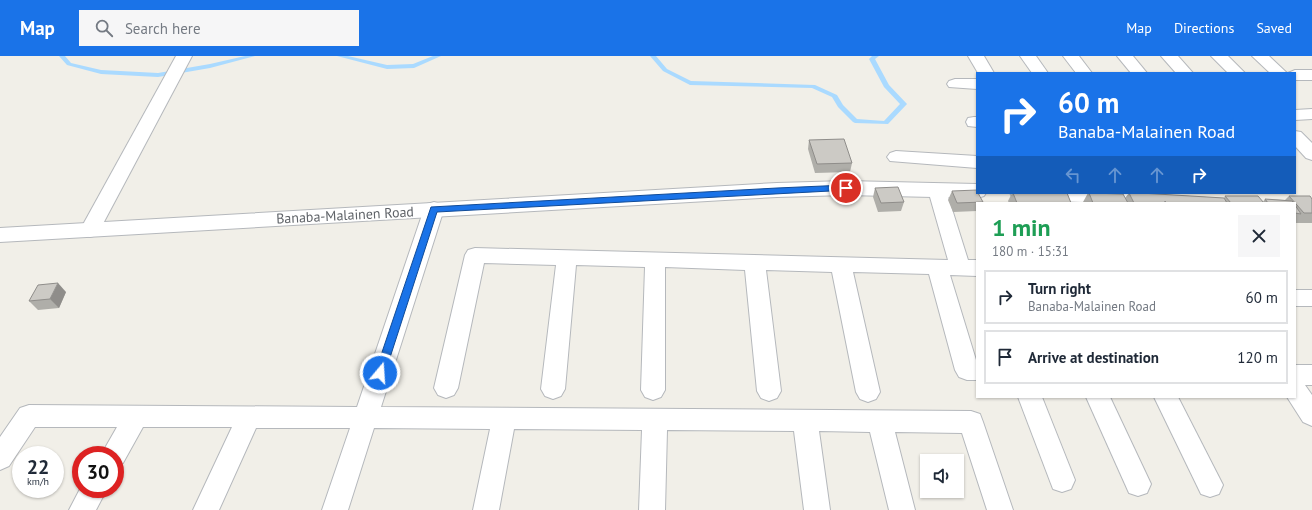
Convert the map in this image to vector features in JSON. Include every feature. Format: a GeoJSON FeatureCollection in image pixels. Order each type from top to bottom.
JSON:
{"type":"FeatureCollection","features":[{"type":"Feature","properties":{"kind":"street"},"geometry":{"type":"LineString","coordinates":[[976,56],[985,72]]}},
{"type":"Feature","properties":{"kind":"street"},"geometry":{"type":"LineString","coordinates":[[1028,56],[1039,72]]}},
{"type":"Feature","properties":{"kind":"street"},"geometry":{"type":"LineString","coordinates":[[1071,56],[1083,72]]}},
{"type":"Feature","properties":{"kind":"street"},"geometry":{"type":"LineString","coordinates":[[1125,56],[1138,72]]}},
{"type":"Feature","properties":{"kind":"street"},"geometry":{"type":"LineString","coordinates":[[1169,56],[1184,72]]}},
{"type":"Feature","properties":{"kind":"street"},"geometry":{"type":"LineString","coordinates":[[1219,56],[1236,72]]}},
{"type":"Feature","properties":{"kind":"street"},"geometry":{"type":"LineString","coordinates":[[1260,56],[1277,72]]}},
{"type":"Feature","properties":{"kind":"street"},"geometry":{"type":"LineString","coordinates":[[90,230],[178,67]]}},
{"type":"Feature","properties":{"kind":"street"},"geometry":{"type":"LineString","coordinates":[[1296,75],[1312,75]]}},
{"type":"Feature","properties":{"kind":"street"},"geometry":{"type":"LineString","coordinates":[[955,84],[976,84]]}},
{"type":"Feature","properties":{"kind":"street"},"geometry":{"type":"LineString","coordinates":[[1296,115],[1312,114]]}},
{"type":"Feature","properties":{"kind":"street"},"geometry":{"type":"LineString","coordinates":[[1296,137],[1312,154]]}},
{"type":"Feature","properties":{"kind":"street"},"geometry":{"type":"LineString","coordinates":[[896,158],[976,162]]}},
{"type":"Feature","properties":{"kind":"street"},"geometry":{"type":"LineString","coordinates":[[1296,160],[1312,159]]}},
{"type":"Feature","properties":{"kind":"street","name":"Banaba-Malainen Road"},"geometry":{"type":"LineString","coordinates":[[0,235],[777,190],[846,188],[976,191]]}},
{"type":"Feature","properties":{"kind":"street"},"geometry":{"type":"LineString","coordinates":[[446,388],[475,255],[969,267],[937,190]]}},
{"type":"Feature","properties":{"kind":"street"},"geometry":{"type":"LineString","coordinates":[[1045,194],[1172,199]]}},
{"type":"Feature","properties":{"kind":"street"},"geometry":{"type":"LineString","coordinates":[[335,510],[434,209]]}},
{"type":"Feature","properties":{"kind":"street"},"geometry":{"type":"LineString","coordinates":[[553,389],[566,257]]}},
{"type":"Feature","properties":{"kind":"street"},"geometry":{"type":"LineString","coordinates":[[653,390],[655,259]]}},
{"type":"Feature","properties":{"kind":"street"},"geometry":{"type":"LineString","coordinates":[[755,262],[769,391]]}},
{"type":"Feature","properties":{"kind":"street"},"geometry":{"type":"LineString","coordinates":[[841,264],[868,392]]}},
{"type":"Feature","properties":{"kind":"street"},"geometry":{"type":"LineString","coordinates":[[937,266],[967,370],[976,370]]}},
{"type":"Feature","properties":{"kind":"street"},"geometry":{"type":"LineString","coordinates":[[1296,298],[1312,298]]}},
{"type":"Feature","properties":{"kind":"street"},"geometry":{"type":"LineString","coordinates":[[1296,375],[1312,375]]}},
{"type":"Feature","properties":{"kind":"street"},"geometry":{"type":"LineString","coordinates":[[1296,391],[1312,415]]}},
{"type":"Feature","properties":{"kind":"street"},"geometry":{"type":"LineString","coordinates":[[1030,398],[1062,480]]}},
{"type":"Feature","properties":{"kind":"street"},"geometry":{"type":"LineString","coordinates":[[1098,398],[1138,484]]}},
{"type":"Feature","properties":{"kind":"street"},"geometry":{"type":"LineString","coordinates":[[1166,398],[1210,485]]}},
{"type":"Feature","properties":{"kind":"street"},"geometry":{"type":"LineString","coordinates":[[0,458],[29,416],[971,422],[1000,510]]}},
{"type":"Feature","properties":{"kind":"street"},"geometry":{"type":"LineString","coordinates":[[119,446],[136,417]]}},
{"type":"Feature","properties":{"kind":"street"},"geometry":{"type":"LineString","coordinates":[[206,510],[249,417]]}},
{"type":"Feature","properties":{"kind":"street"},"geometry":{"type":"LineString","coordinates":[[486,510],[504,418]]}},
{"type":"Feature","properties":{"kind":"street"},"geometry":{"type":"LineString","coordinates":[[652,510],[655,419]]}},
{"type":"Feature","properties":{"kind":"street"},"geometry":{"type":"LineString","coordinates":[[805,420],[817,510]]}},
{"type":"Feature","properties":{"kind":"street"},"geometry":{"type":"LineString","coordinates":[[880,421],[902,510]]}},
{"type":"Feature","properties":{"kind":"street"},"geometry":{"type":"LineString","coordinates":[[82,510],[89,498]]}},
{"type":"Feature","properties":{"kind":"building"},"geometry":{"type":"Polygon","coordinates":[[[844,139],[852,163],[817,164],[809,140],[844,139]]]}},
{"type":"Feature","properties":{"kind":"building"},"geometry":{"type":"Polygon","coordinates":[[[898,187],[904,202],[881,203],[875,188],[898,187]]]}},
{"type":"Feature","properties":{"kind":"building"},"geometry":{"type":"Polygon","coordinates":[[[976,190],[976,194],[979,194],[983,202],[957,203],[952,191],[976,190]]]}},
{"type":"Feature","properties":{"kind":"building"},"geometry":{"type":"Polygon","coordinates":[[[1013,194],[1067,194],[1071,202],[1017,202],[1013,194]]]}},
{"type":"Feature","properties":{"kind":"building"},"geometry":{"type":"Polygon","coordinates":[[[1089,194],[1123,194],[1127,202],[1093,202],[1089,194]]]}},
{"type":"Feature","properties":{"kind":"building"},"geometry":{"type":"Polygon","coordinates":[[[1130,194],[1224,198],[1226,202],[1165,201],[1134,202],[1130,194]]]}},
{"type":"Feature","properties":{"kind":"building"},"geometry":{"type":"Polygon","coordinates":[[[1225,196],[1258,196],[1263,202],[1230,202],[1225,196]]]}},
{"type":"Feature","properties":{"kind":"building"},"geometry":{"type":"Polygon","coordinates":[[[1289,196],[1310,196],[1312,199],[1312,213],[1304,213],[1296,202],[1289,196]]]}},
{"type":"Feature","properties":{"kind":"building"},"geometry":{"type":"Polygon","coordinates":[[[1265,199],[1293,202],[1267,202],[1265,199]]]}},
{"type":"Feature","properties":{"kind":"building"},"geometry":{"type":"Polygon","coordinates":[[[1296,206],[1301,214],[1296,213],[1296,206]]]}},
{"type":"Feature","properties":{"kind":"building"},"geometry":{"type":"Polygon","coordinates":[[[58,283],[50,299],[29,301],[38,285],[58,283]]]}},
{"type":"Feature","properties":{"kind":"waterway"},"geometry":{"type":"LineString","coordinates":[[62,56],[69,64],[101,72],[158,75],[210,66],[252,56]]}},
{"type":"Feature","properties":{"kind":"waterway"},"geometry":{"type":"LineString","coordinates":[[340,56],[387,67],[414,66],[438,56]]}},
{"type":"Feature","properties":{"kind":"waterway"},"geometry":{"type":"LineString","coordinates":[[653,56],[665,70],[690,83],[813,86],[835,96],[840,106],[855,121],[886,123],[904,104],[886,86],[872,59],[876,56]]}},
{"type":"Feature","properties":{"kind":"route"},"geometry":{"type":"LineString","coordinates":[[380,373],[434,209],[777,190],[846,188]]}}]}
